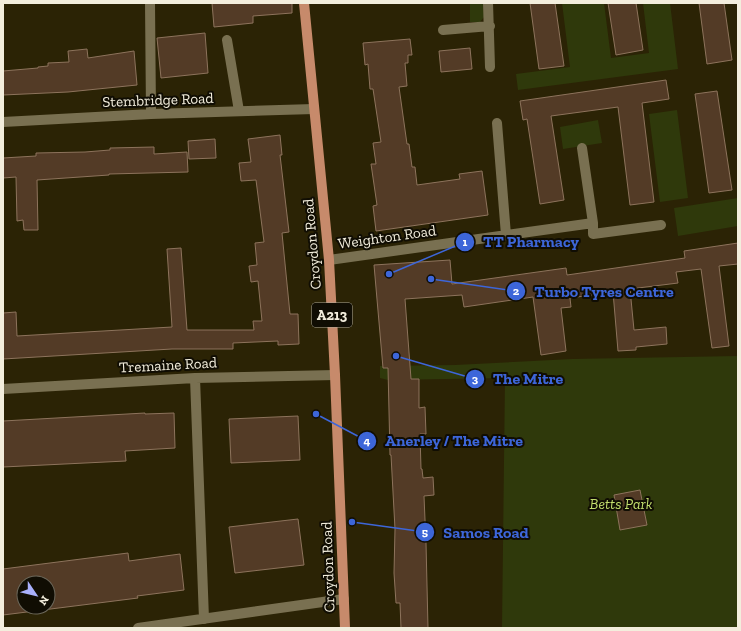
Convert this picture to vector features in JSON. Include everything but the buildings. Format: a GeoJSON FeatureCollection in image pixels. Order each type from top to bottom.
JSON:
{"type":"FeatureCollection","features":[{"type":"Feature","properties":{"kind":"main road","name":"Croydon Road"},"geometry":{"type":"LineString","coordinates":[[304,3],[329,260],[345,628]]}},
{"type":"Feature","properties":{"kind":"street"},"geometry":{"type":"LineString","coordinates":[[150,3],[151,114]]}},
{"type":"Feature","properties":{"kind":"street"},"geometry":{"type":"LineString","coordinates":[[488,3],[490,26],[490,67]]}},
{"type":"Feature","properties":{"kind":"street"},"geometry":{"type":"LineString","coordinates":[[443,30],[490,26]]}},
{"type":"Feature","properties":{"kind":"street"},"geometry":{"type":"LineString","coordinates":[[227,40],[239,111]]}},
{"type":"Feature","properties":{"kind":"street","name":"Stembridge Road"},"geometry":{"type":"LineString","coordinates":[[3,122],[151,114],[314,109]]}},
{"type":"Feature","properties":{"kind":"street"},"geometry":{"type":"LineString","coordinates":[[497,123],[506,235]]}},
{"type":"Feature","properties":{"kind":"street"},"geometry":{"type":"LineString","coordinates":[[582,148],[593,223],[593,234],[661,225]]}},
{"type":"Feature","properties":{"kind":"street","name":"Weighton Road"},"geometry":{"type":"LineString","coordinates":[[329,260],[593,223]]}},
{"type":"Feature","properties":{"kind":"street","name":"Tremaine Road"},"geometry":{"type":"LineString","coordinates":[[3,389],[195,378],[335,375]]}},
{"type":"Feature","properties":{"kind":"street"},"geometry":{"type":"LineString","coordinates":[[195,378],[204,619]]}},
{"type":"Feature","properties":{"kind":"street"},"geometry":{"type":"LineString","coordinates":[[138,628],[344,599]]}},
{"type":"Feature","properties":{"kind":"green space"},"geometry":{"type":"Polygon","coordinates":[[[466,3],[483,3],[484,17],[480,22],[470,22],[470,4],[466,3]]]}},
{"type":"Feature","properties":{"kind":"green space"},"geometry":{"type":"Polygon","coordinates":[[[562,3],[604,3],[611,58],[649,53],[643,3],[670,3],[678,69],[518,90],[516,74],[570,67],[562,3]]]}},
{"type":"Feature","properties":{"kind":"green space"},"geometry":{"type":"Polygon","coordinates":[[[677,110],[688,198],[660,202],[649,114],[677,110]]]}},
{"type":"Feature","properties":{"kind":"green space"},"geometry":{"type":"Polygon","coordinates":[[[598,120],[602,143],[563,149],[560,127],[598,120]]]}},
{"type":"Feature","properties":{"kind":"green space"},"geometry":{"type":"Polygon","coordinates":[[[738,198],[738,226],[678,236],[674,208],[738,198]]]}},
{"type":"Feature","properties":{"kind":"green space","name":"Betts Park"},"geometry":{"type":"Polygon","coordinates":[[[738,356],[738,628],[502,628],[505,378],[388,380],[380,378],[380,366],[455,365],[572,359],[738,356]]]}},
{"type":"Feature","properties":{"kind":"place","name":"TT Pharmacy"},"geometry":{"type":"Point","coordinates":[389,274]}},
{"type":"Feature","properties":{"kind":"place","name":"Turbo Tyres Centre"},"geometry":{"type":"Point","coordinates":[431,279]}},
{"type":"Feature","properties":{"kind":"place","name":"The Mitre"},"geometry":{"type":"Point","coordinates":[396,356]}},
{"type":"Feature","properties":{"kind":"place","name":"Anerley / The Mitre"},"geometry":{"type":"Point","coordinates":[316,414]}},
{"type":"Feature","properties":{"kind":"place","name":"Samos Road"},"geometry":{"type":"Point","coordinates":[352,522]}}]}
